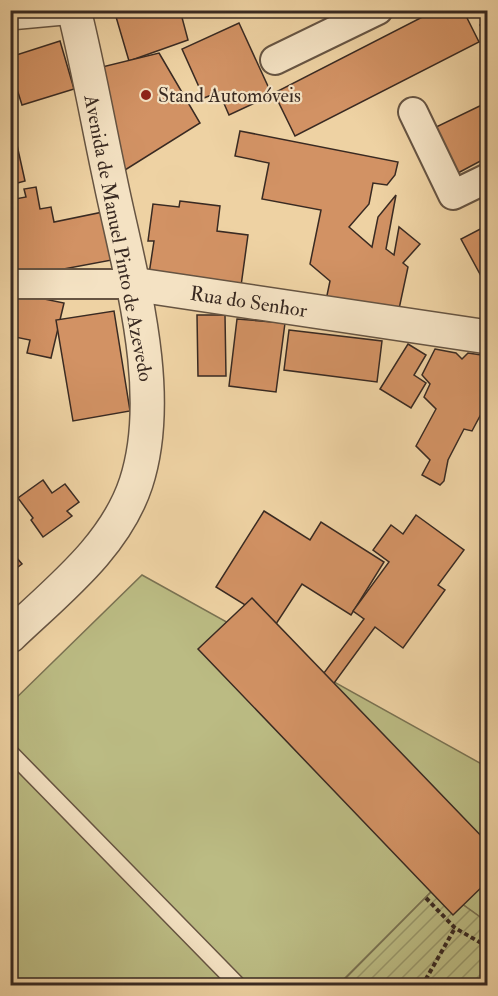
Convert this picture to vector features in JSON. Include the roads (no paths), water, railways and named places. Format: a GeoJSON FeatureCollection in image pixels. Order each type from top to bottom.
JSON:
{"type":"FeatureCollection","features":[{"type":"Feature","properties":{"kind":"street","name":"Avenida de Manuel Pinto de Azevedo"},"geometry":{"type":"LineString","coordinates":[[10,636],[105,541],[124,510],[136,484],[143,451],[148,379],[132,284],[74,13]]}},
{"type":"Feature","properties":{"kind":"street"},"geometry":{"type":"LineString","coordinates":[[275,60],[361,14]]}},
{"type":"Feature","properties":{"kind":"street"},"geometry":{"type":"LineString","coordinates":[[413,112],[453,195],[488,178]]}},
{"type":"Feature","properties":{"kind":"street","name":"Rua do Senhor"},"geometry":{"type":"LineString","coordinates":[[10,284],[132,284],[488,337]]}},
{"type":"Feature","properties":{"kind":"lane"},"geometry":{"type":"LineString","coordinates":[[10,22],[74,13]]}},
{"type":"Feature","properties":{"kind":"lane"},"geometry":{"type":"LineString","coordinates":[[10,752],[239,986]]}},
{"type":"Feature","properties":{"kind":"place","name":"Stand Automóveis"},"geometry":{"type":"Point","coordinates":[146,95]}}]}
